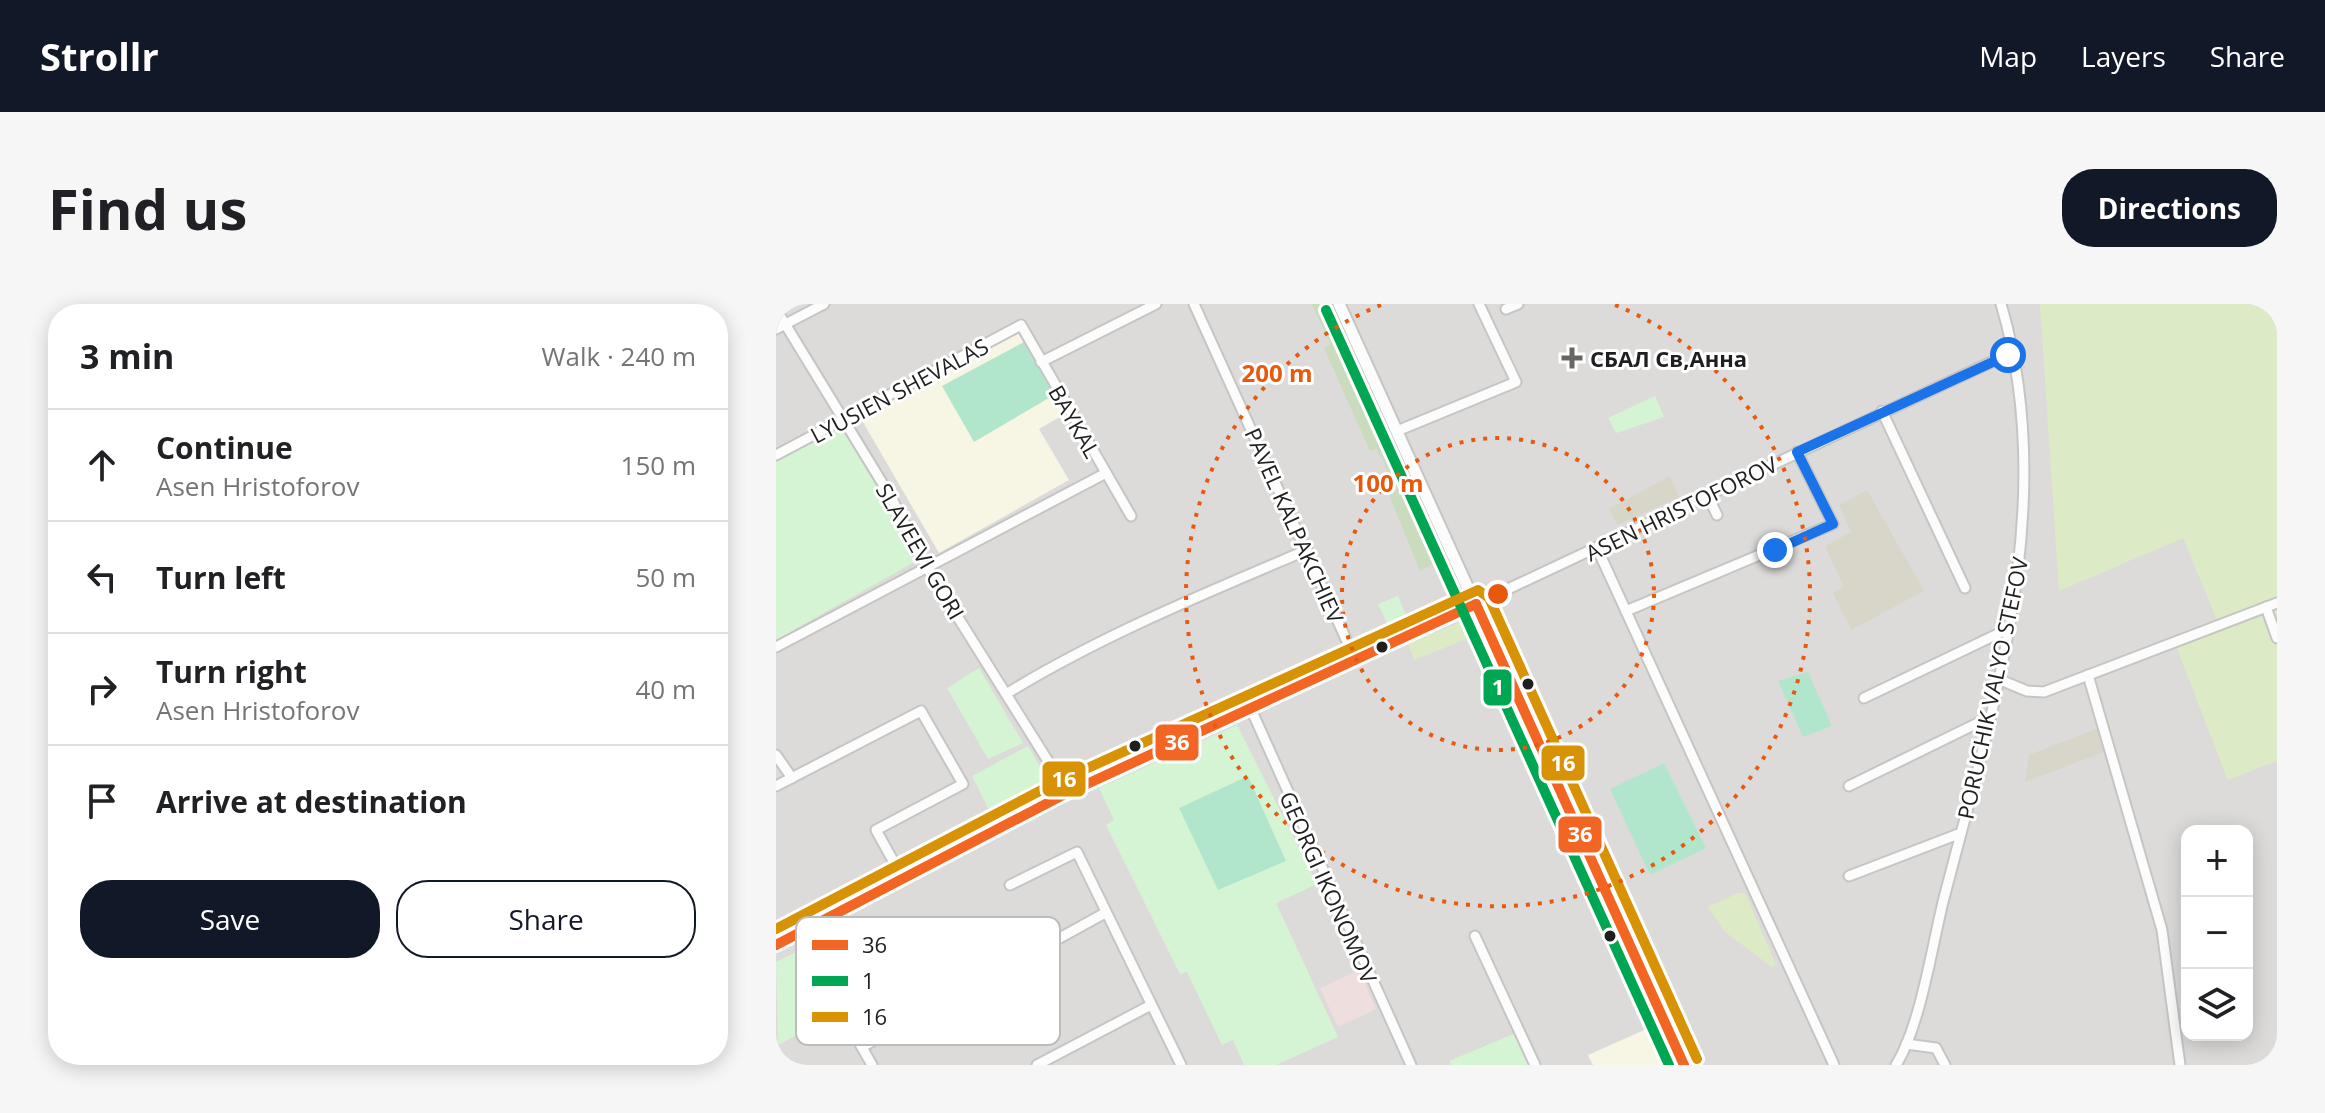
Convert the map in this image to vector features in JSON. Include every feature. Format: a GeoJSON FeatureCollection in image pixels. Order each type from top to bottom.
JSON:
{"type":"FeatureCollection","features":[{"type":"Feature","properties":{"kind":"street"},"geometry":{"type":"LineString","coordinates":[[780,327],[824,304]]}},
{"type":"Feature","properties":{"kind":"street","name":"PAVEL KALPAKCHIEV"},"geometry":{"type":"LineString","coordinates":[[1194,304],[1355,659]]}},
{"type":"Feature","properties":{"kind":"street"},"geometry":{"type":"LineString","coordinates":[[1339,304],[1684,1065]]}},
{"type":"Feature","properties":{"kind":"street"},"geometry":{"type":"LineString","coordinates":[[1397,431],[1516,382],[1479,304]]}},
{"type":"Feature","properties":{"kind":"street"},"geometry":{"type":"LineString","coordinates":[[1506,309],[1518,304]]}},
{"type":"Feature","properties":{"kind":"street","name":"PORUCHIK VALYO STEFOV"},"geometry":{"type":"LineString","coordinates":[[1896,1065],[1906,1044],[1990,717],[2008,629],[2024,521],[2024,437],[2016,355],[2001,304]]}},
{"type":"Feature","properties":{"kind":"street"},"geometry":{"type":"LineString","coordinates":[[1041,362],[1150,305]]}},
{"type":"Feature","properties":{"kind":"street","name":"SLAVEEVI GORI"},"geometry":{"type":"LineString","coordinates":[[776,309],[780,327],[845,419],[927,568],[1068,793]]}},
{"type":"Feature","properties":{"kind":"street","name":"BAYKAL"},"geometry":{"type":"LineString","coordinates":[[1021,325],[1131,516]]}},
{"type":"Feature","properties":{"kind":"street","name":"LYUSIEN SHEVALAS"},"geometry":{"type":"LineString","coordinates":[[776,455],[1021,325]]}},
{"type":"Feature","properties":{"kind":"street","name":"ASEN HRISTOFOROV"},"geometry":{"type":"LineString","coordinates":[[1476,604],[1882,411],[2002,357],[2016,355]]}},
{"type":"Feature","properties":{"kind":"street"},"geometry":{"type":"LineString","coordinates":[[1882,411],[1965,588]]}},
{"type":"Feature","properties":{"kind":"street"},"geometry":{"type":"LineString","coordinates":[[1626,611],[1833,524],[1797,452]]}},
{"type":"Feature","properties":{"kind":"street"},"geometry":{"type":"LineString","coordinates":[[776,647],[1106,473]]}},
{"type":"Feature","properties":{"kind":"street"},"geometry":{"type":"LineString","coordinates":[[1711,493],[1709,498],[1717,515]]}},
{"type":"Feature","properties":{"kind":"street"},"geometry":{"type":"LineString","coordinates":[[1597,548],[1834,1065]]}},
{"type":"Feature","properties":{"kind":"street"},"geometry":{"type":"LineString","coordinates":[[1006,694],[1037,675],[1189,600],[1307,550]]}},
{"type":"Feature","properties":{"kind":"street"},"geometry":{"type":"LineString","coordinates":[[1998,679],[2027,691],[2044,692],[2277,603]]}},
{"type":"Feature","properties":{"kind":"street"},"geometry":{"type":"LineString","coordinates":[[828,917],[1068,793],[1476,604]]}},
{"type":"Feature","properties":{"kind":"street"},"geometry":{"type":"LineString","coordinates":[[2266,607],[2277,638]]}},
{"type":"Feature","properties":{"kind":"street"},"geometry":{"type":"LineString","coordinates":[[1864,698],[2008,629]]}},
{"type":"Feature","properties":{"kind":"street"},"geometry":{"type":"LineString","coordinates":[[2088,675],[2162,930],[2180,1065]]}},
{"type":"Feature","properties":{"kind":"street","name":"GEORGI IKONOMOV"},"geometry":{"type":"LineString","coordinates":[[1250,707],[1411,1065]]}},
{"type":"Feature","properties":{"kind":"street"},"geometry":{"type":"LineString","coordinates":[[776,786],[921,711],[963,784],[876,830],[902,877]]}},
{"type":"Feature","properties":{"kind":"street"},"geometry":{"type":"LineString","coordinates":[[1849,786],[1990,717]]}},
{"type":"Feature","properties":{"kind":"street"},"geometry":{"type":"LineString","coordinates":[[776,755],[792,778]]}},
{"type":"Feature","properties":{"kind":"street"},"geometry":{"type":"LineString","coordinates":[[1849,876],[1961,833]]}},
{"type":"Feature","properties":{"kind":"street"},"geometry":{"type":"LineString","coordinates":[[1010,885],[1077,852],[1181,1065]]}},
{"type":"Feature","properties":{"kind":"street"},"geometry":{"type":"LineString","coordinates":[[1060,938],[1105,913]]}},
{"type":"Feature","properties":{"kind":"street"},"geometry":{"type":"LineString","coordinates":[[776,945],[796,935]]}},
{"type":"Feature","properties":{"kind":"street"},"geometry":{"type":"LineString","coordinates":[[1475,936],[1535,1065]]}},
{"type":"Feature","properties":{"kind":"street"},"geometry":{"type":"LineString","coordinates":[[1037,1065],[1151,1005]]}},
{"type":"Feature","properties":{"kind":"street"},"geometry":{"type":"LineString","coordinates":[[1906,1044],[1936,1048],[1945,1065]]}},
{"type":"Feature","properties":{"kind":"street"},"geometry":{"type":"LineString","coordinates":[[866,1045],[862,1047],[872,1065]]}},
{"type":"Feature","properties":{"kind":"shaded area"},"geometry":{"type":"Polygon","coordinates":[[[776,304],[2277,304],[2277,1065],[776,1065],[776,304]]]}},
{"type":"Feature","properties":{"kind":"shaded area"},"geometry":{"type":"Polygon","coordinates":[[[1018,333],[1065,414],[1039,429],[1069,480],[939,553],[860,417],[1018,333]]]}},
{"type":"Feature","properties":{"kind":"shaded area"},"geometry":{"type":"Polygon","coordinates":[[[1670,476],[1679,497],[1617,525],[1609,509],[1670,476]]]}},
{"type":"Feature","properties":{"kind":"shaded area"},"geometry":{"type":"Polygon","coordinates":[[[1867,490],[1924,591],[1851,630],[1833,593],[1844,587],[1825,546],[1851,532],[1839,505],[1867,490]]]}},
{"type":"Feature","properties":{"kind":"shaded area"},"geometry":{"type":"Polygon","coordinates":[[[2101,727],[2107,751],[2025,782],[2029,755],[2101,727]]]}},
{"type":"Feature","properties":{"kind":"shaded area"},"geometry":{"type":"Polygon","coordinates":[[[1359,970],[1376,1009],[1338,1027],[1320,988],[1359,970]]]}},
{"type":"Feature","properties":{"kind":"shaded area"},"geometry":{"type":"Polygon","coordinates":[[[1651,1027],[1669,1065],[1593,1065],[1588,1055],[1651,1027]]]}},
{"type":"Feature","properties":{"kind":"green space"},"geometry":{"type":"Polygon","coordinates":[[[1311,304],[1335,304],[1449,557],[1420,571],[1389,495],[1397,489],[1377,449],[1370,451],[1324,348],[1331,344],[1311,304]]]}},
{"type":"Feature","properties":{"kind":"green space"},"geometry":{"type":"Polygon","coordinates":[[[2040,304],[2277,304],[2277,761],[2228,780],[2177,649],[2217,620],[2183,538],[2059,591],[2040,304]]]}},
{"type":"Feature","properties":{"kind":"green space"},"geometry":{"type":"Polygon","coordinates":[[[1024,342],[1054,395],[974,442],[942,386],[1024,342]]]}},
{"type":"Feature","properties":{"kind":"green space"},"geometry":{"type":"Polygon","coordinates":[[[1655,396],[1664,417],[1616,433],[1608,418],[1655,396]]]}},
{"type":"Feature","properties":{"kind":"green space"},"geometry":{"type":"Polygon","coordinates":[[[844,426],[918,560],[776,640],[776,462],[844,426]]]}},
{"type":"Feature","properties":{"kind":"green space"},"geometry":{"type":"Polygon","coordinates":[[[1398,596],[1410,625],[1391,632],[1378,604],[1398,596]]]}},
{"type":"Feature","properties":{"kind":"green space"},"geometry":{"type":"Polygon","coordinates":[[[1470,618],[1584,864],[1581,865],[1474,636],[1414,660],[1408,644],[1470,618]]]}},
{"type":"Feature","properties":{"kind":"green space"},"geometry":{"type":"Polygon","coordinates":[[[979,668],[1023,743],[988,759],[947,688],[979,668]]]}},
{"type":"Feature","properties":{"kind":"green space"},"geometry":{"type":"Polygon","coordinates":[[[1808,672],[1832,726],[1803,737],[1778,681],[1808,672]]]}},
{"type":"Feature","properties":{"kind":"green space"},"geometry":{"type":"Polygon","coordinates":[[[1237,725],[1317,884],[1276,903],[1338,1037],[1276,1065],[1244,1065],[1233,1040],[1222,1045],[1187,972],[1180,974],[1106,825],[1114,820],[1099,788],[1237,725]]]}},
{"type":"Feature","properties":{"kind":"green space"},"geometry":{"type":"Polygon","coordinates":[[[1028,746],[1052,787],[993,818],[972,776],[1028,746]]]}},
{"type":"Feature","properties":{"kind":"green space"},"geometry":{"type":"Polygon","coordinates":[[[1664,763],[1706,848],[1650,875],[1610,789],[1664,763]]]}},
{"type":"Feature","properties":{"kind":"green space"},"geometry":{"type":"Polygon","coordinates":[[[1248,776],[1286,861],[1218,890],[1179,808],[1248,776]]]}},
{"type":"Feature","properties":{"kind":"green space"},"geometry":{"type":"Polygon","coordinates":[[[1738,893],[1745,893],[1776,965],[1772,967],[1724,931],[1708,907],[1738,893]]]}},
{"type":"Feature","properties":{"kind":"green space"},"geometry":{"type":"Polygon","coordinates":[[[796,952],[796,1035],[778,1045],[776,962],[796,952]]]}},
{"type":"Feature","properties":{"kind":"green space"},"geometry":{"type":"Polygon","coordinates":[[[1516,1033],[1530,1065],[1451,1065],[1449,1061],[1516,1033]]]}},
{"type":"Feature","properties":{"kind":"transit line","name":"1"},"geometry":{"type":"LineString","coordinates":[[1326,310],[1669,1065]]}},
{"type":"Feature","properties":{"kind":"transit line","name":"16"},"geometry":{"type":"LineString","coordinates":[[799,917],[1055,783],[1478,590],[1489,598],[1697,1059]]}},
{"type":"Feature","properties":{"kind":"transit line","name":"36"},"geometry":{"type":"LineString","coordinates":[[1476,604],[1684,1065]]}},
{"type":"Feature","properties":{"kind":"transit line","name":"36"},"geometry":{"type":"LineString","coordinates":[[830,917],[1061,796],[1476,604]]}},
{"type":"Feature","properties":{"kind":"transit line","name":"16"},"geometry":{"type":"LineString","coordinates":[[776,929],[796,919]]}},
{"type":"Feature","properties":{"kind":"transit line","name":"36"},"geometry":{"type":"LineString","coordinates":[[776,945],[796,935]]}},
{"type":"Feature","properties":{"kind":"place","name":"СБАЛ Св,Анна"},"geometry":{"type":"Point","coordinates":[1572,358]}},
{"type":"Feature","properties":{"kind":"route"},"geometry":{"type":"LineString","coordinates":[[1775,550],[1833,524],[1797,452],[2008,355]]}}]}
